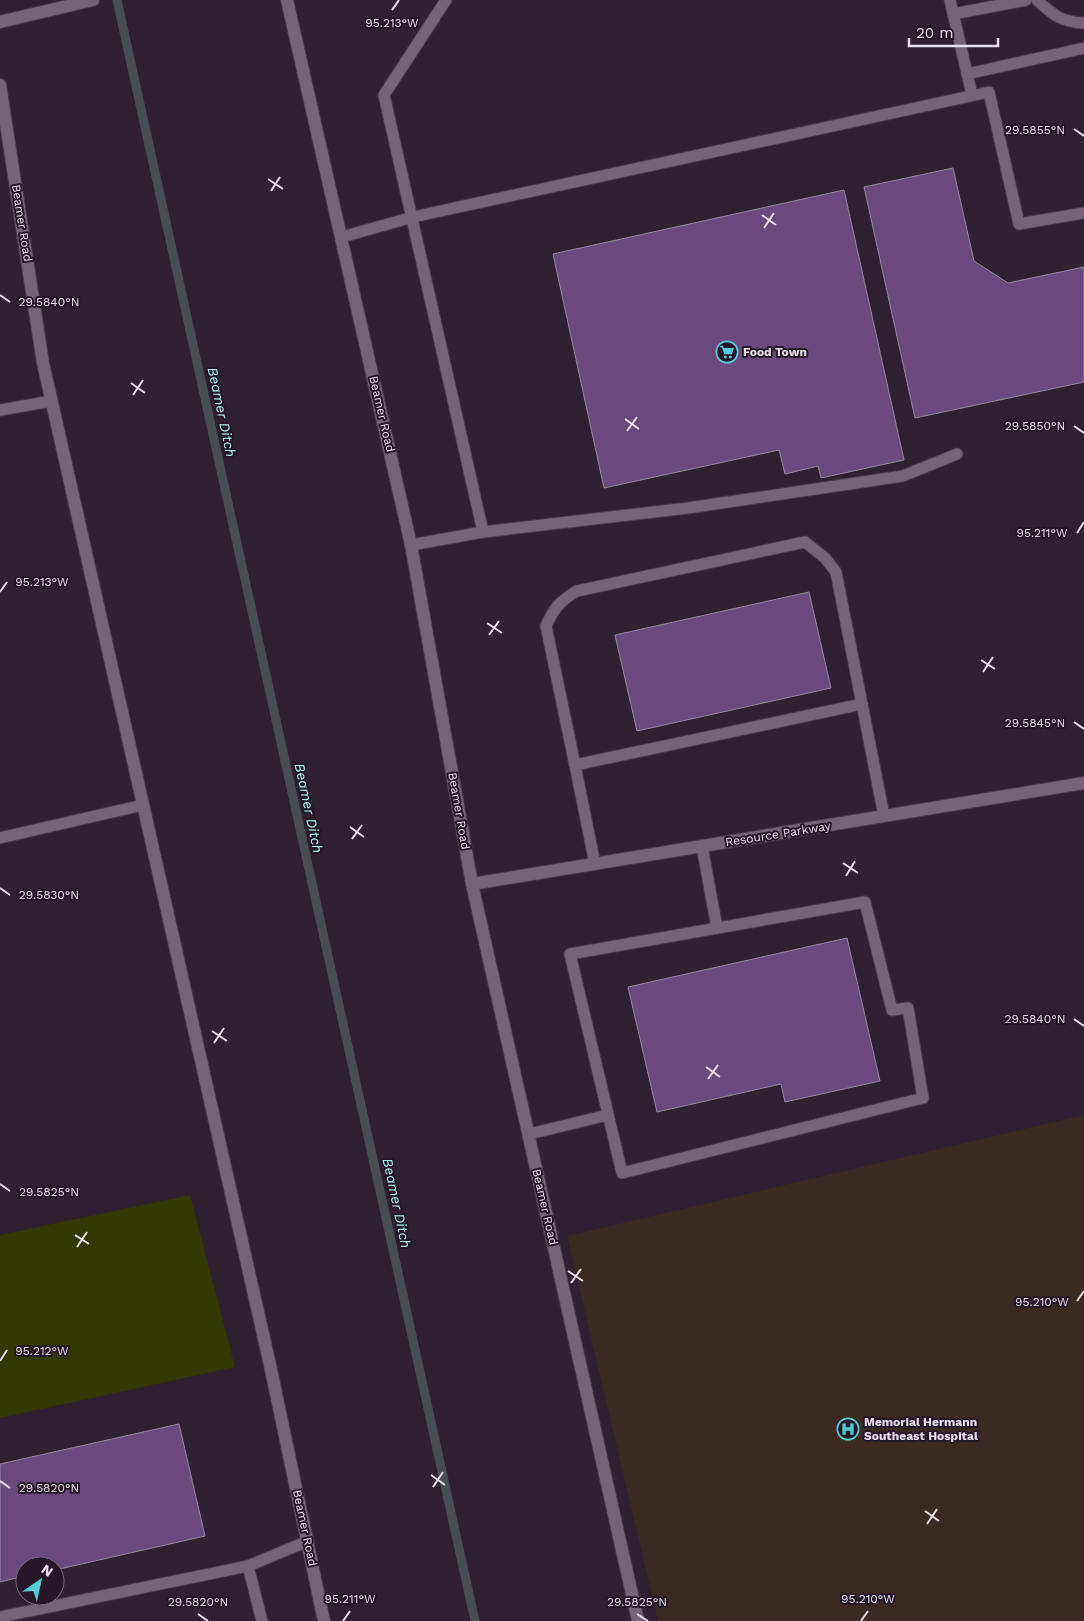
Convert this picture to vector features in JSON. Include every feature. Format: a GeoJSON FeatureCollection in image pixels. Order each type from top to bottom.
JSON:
{"type":"FeatureCollection","features":[{"type":"Feature","properties":{"kind":"main road"},"geometry":{"type":"LineString","coordinates":[[0,22],[93,0]]}},
{"type":"Feature","properties":{"kind":"main road","name":"Beamer Road"},"geometry":{"type":"LineString","coordinates":[[287,0],[412,545],[472,884],[638,1621]]}},
{"type":"Feature","properties":{"kind":"main road","name":"Beamer Road"},"geometry":{"type":"LineString","coordinates":[[0,85],[43,363],[270,1365],[324,1621]]}},
{"type":"Feature","properties":{"kind":"main road","name":"Resource Parkway"},"geometry":{"type":"LineString","coordinates":[[472,884],[1084,783]]}},
{"type":"Feature","properties":{"kind":"lane"},"geometry":{"type":"LineString","coordinates":[[446,0],[384,95],[483,532]]}},
{"type":"Feature","properties":{"kind":"lane"},"geometry":{"type":"LineString","coordinates":[[950,0],[972,95]]}},
{"type":"Feature","properties":{"kind":"lane"},"geometry":{"type":"LineString","coordinates":[[953,14],[1026,0]]}},
{"type":"Feature","properties":{"kind":"lane"},"geometry":{"type":"LineString","coordinates":[[1037,0],[1054,16],[1072,22],[1084,23]]}},
{"type":"Feature","properties":{"kind":"lane"},"geometry":{"type":"LineString","coordinates":[[967,74],[1084,48]]}},
{"type":"Feature","properties":{"kind":"lane"},"geometry":{"type":"LineString","coordinates":[[342,237],[413,217],[989,92],[1018,224],[1084,213]]}},
{"type":"Feature","properties":{"kind":"lane"},"geometry":{"type":"LineString","coordinates":[[0,410],[52,401]]}},
{"type":"Feature","properties":{"kind":"lane"},"geometry":{"type":"LineString","coordinates":[[412,545],[483,532],[688,508],[903,476],[957,454]]}},
{"type":"Feature","properties":{"kind":"lane"},"geometry":{"type":"LineString","coordinates":[[595,864],[546,626],[552,611],[564,599],[577,591],[805,542],[825,558],[836,572],[884,816]]}},
{"type":"Feature","properties":{"kind":"lane"},"geometry":{"type":"LineString","coordinates":[[575,765],[862,704]]}},
{"type":"Feature","properties":{"kind":"lane"},"geometry":{"type":"LineString","coordinates":[[0,838],[143,805]]}},
{"type":"Feature","properties":{"kind":"lane"},"geometry":{"type":"LineString","coordinates":[[702,846],[717,928]]}},
{"type":"Feature","properties":{"kind":"lane"},"geometry":{"type":"LineString","coordinates":[[865,902],[892,1010],[908,1008],[923,1098],[622,1173],[570,954],[717,928],[865,902]]}},
{"type":"Feature","properties":{"kind":"lane"},"geometry":{"type":"LineString","coordinates":[[528,1134],[608,1115]]}},
{"type":"Feature","properties":{"kind":"lane"},"geometry":{"type":"LineString","coordinates":[[0,1617],[248,1566],[308,1541]]}},
{"type":"Feature","properties":{"kind":"lane"},"geometry":{"type":"LineString","coordinates":[[248,1566],[262,1621]]}},
{"type":"Feature","properties":{"kind":"shaded area","name":"Memorial Hermann Southeast Hospital"},"geometry":{"type":"Polygon","coordinates":[[[1084,1115],[1084,1621],[658,1621],[567,1236],[1084,1115]]]}},
{"type":"Feature","properties":{"kind":"green space"},"geometry":{"type":"Polygon","coordinates":[[[190,1195],[235,1367],[0,1418],[0,1235],[190,1195]]]}},
{"type":"Feature","properties":{"kind":"building"},"geometry":{"type":"Polygon","coordinates":[[[953,168],[974,261],[1008,283],[1084,267],[1084,382],[915,418],[864,187],[953,168]]]}},
{"type":"Feature","properties":{"kind":"building","name":"Food Town"},"geometry":{"type":"Polygon","coordinates":[[[844,190],[904,460],[821,478],[818,466],[785,474],[779,450],[604,488],[553,254],[844,190]]]}},
{"type":"Feature","properties":{"kind":"building"},"geometry":{"type":"Polygon","coordinates":[[[809,592],[831,688],[637,731],[615,635],[809,592]]]}},
{"type":"Feature","properties":{"kind":"building"},"geometry":{"type":"Polygon","coordinates":[[[847,938],[880,1081],[785,1102],[781,1084],[657,1112],[628,987],[847,938]]]}},
{"type":"Feature","properties":{"kind":"building"},"geometry":{"type":"Polygon","coordinates":[[[179,1424],[205,1536],[65,1568],[65,1556],[15,1556],[15,1578],[0,1582],[0,1464],[179,1424]]]}},
{"type":"Feature","properties":{"kind":"waterway","name":"Beamer Ditch"},"geometry":{"type":"LineString","coordinates":[[117,0],[475,1621]]}},
{"type":"Feature","properties":{"kind":"place","name":"Food Town"},"geometry":{"type":"Point","coordinates":[727,352]}},
{"type":"Feature","properties":{"kind":"place","name":"Memorial Hermann Southeast Hospital"},"geometry":{"type":"Point","coordinates":[848,1429]}}]}
